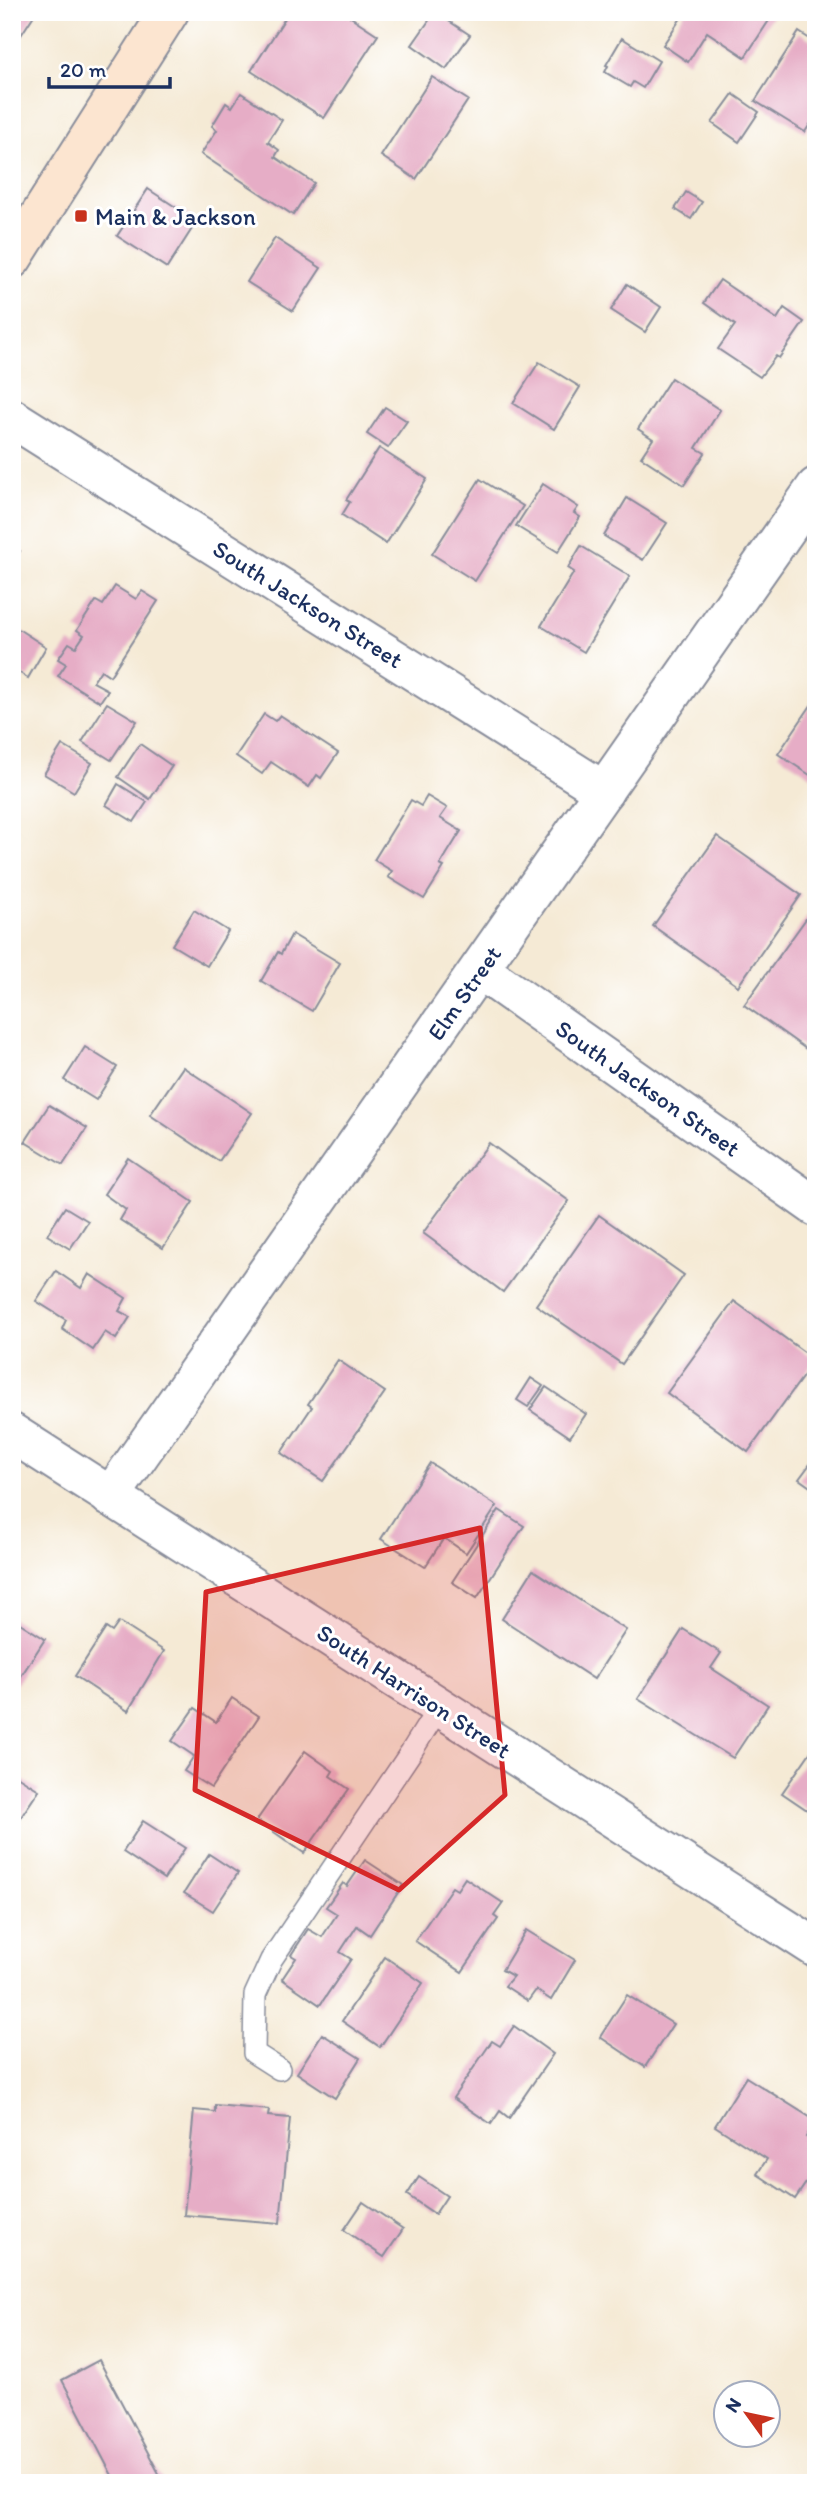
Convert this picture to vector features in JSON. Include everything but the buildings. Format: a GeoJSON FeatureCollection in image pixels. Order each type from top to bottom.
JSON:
{"type":"FeatureCollection","features":[{"type":"Feature","properties":{"kind":"main road"},"geometry":{"type":"LineString","coordinates":[[12,260],[169,12]]}},
{"type":"Feature","properties":{"kind":"street","name":"South Jackson Street"},"geometry":{"type":"LineString","coordinates":[[12,418],[604,791]]}},
{"type":"Feature","properties":{"kind":"street","name":"Elm Street"},"geometry":{"type":"LineString","coordinates":[[110,1497],[816,487]]}},
{"type":"Feature","properties":{"kind":"street","name":"South Jackson Street"},"geometry":{"type":"LineString","coordinates":[[480,970],[816,1207]]}},
{"type":"Feature","properties":{"kind":"street","name":"South Harrison Street"},"geometry":{"type":"LineString","coordinates":[[12,1433],[816,1948]]}},
{"type":"Feature","properties":{"kind":"lane"},"geometry":{"type":"LineString","coordinates":[[279,2069],[254,2053],[255,1995],[271,1960],[439,1707]]}},
{"type":"Feature","properties":{"kind":"highlighted area"},"geometry":{"type":"Polygon","coordinates":[[[480,1528],[505,1795],[399,1890],[195,1790],[206,1592],[480,1528]]]}},
{"type":"Feature","properties":{"kind":"place","name":"Main & Jackson"},"geometry":{"type":"Point","coordinates":[81,216]}}]}
